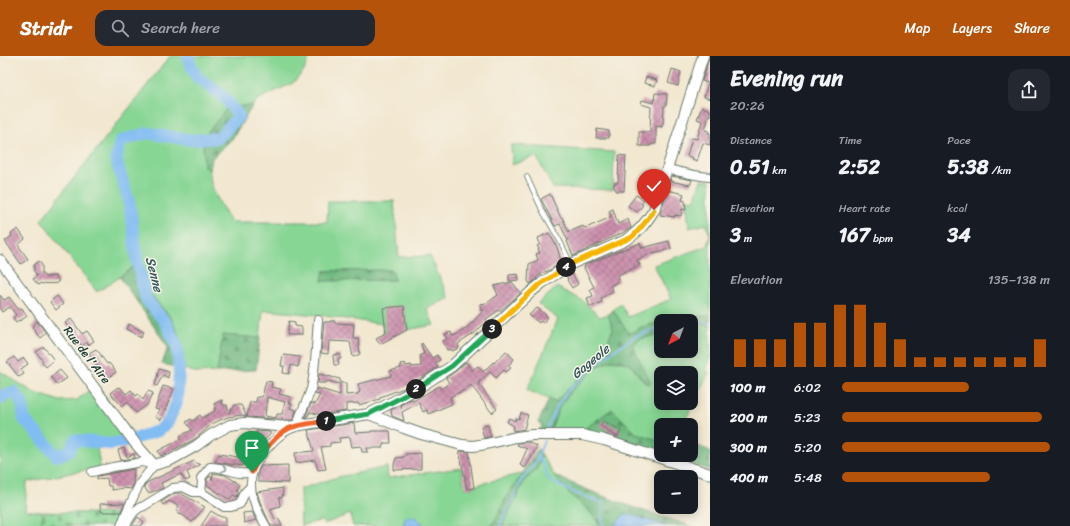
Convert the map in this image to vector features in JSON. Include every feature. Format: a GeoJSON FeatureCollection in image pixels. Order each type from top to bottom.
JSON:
{"type":"FeatureCollection","features":[{"type":"Feature","properties":{"kind":"street"},"geometry":{"type":"LineString","coordinates":[[92,472],[142,462],[154,465],[171,460],[230,425],[244,423],[288,427],[369,414],[423,385],[452,366],[542,283],[571,264],[632,237],[646,222],[654,210],[668,169],[702,56]]}},
{"type":"Feature","properties":{"kind":"street"},"geometry":{"type":"LineString","coordinates":[[668,169],[687,174],[710,177]]}},
{"type":"Feature","properties":{"kind":"street","name":"Rue de l'Aire"},"geometry":{"type":"LineString","coordinates":[[0,260],[133,440],[154,465]]}},
{"type":"Feature","properties":{"kind":"street"},"geometry":{"type":"LineString","coordinates":[[296,426],[310,390],[313,376],[318,320]]}},
{"type":"Feature","properties":{"kind":"street"},"geometry":{"type":"LineString","coordinates":[[369,414],[421,434],[462,445],[473,446],[532,435],[582,435],[604,440],[710,474]]}},
{"type":"Feature","properties":{"kind":"street"},"geometry":{"type":"LineString","coordinates":[[266,526],[254,500],[250,480],[252,472],[256,463],[267,447],[283,432],[296,426]]}},
{"type":"Feature","properties":{"kind":"street"},"geometry":{"type":"LineString","coordinates":[[121,526],[140,483],[154,465]]}},
{"type":"Feature","properties":{"kind":"street"},"geometry":{"type":"LineString","coordinates":[[201,492],[201,478],[210,467],[244,474],[252,472]]}},
{"type":"Feature","properties":{"kind":"street"},"geometry":{"type":"LineString","coordinates":[[125,526],[134,512],[140,507],[173,488],[183,487],[193,492],[201,492],[224,507],[232,508],[240,504],[245,492],[251,486]]}},
{"type":"Feature","properties":{"kind":"lane"},"geometry":{"type":"LineString","coordinates":[[527,177],[542,210],[571,264]]}},
{"type":"Feature","properties":{"kind":"green space"},"geometry":{"type":"Polygon","coordinates":[[[170,56],[310,56],[304,71],[293,83],[259,99],[253,105],[227,108],[204,167],[210,170],[210,177],[214,191],[220,204],[231,222],[327,222],[328,201],[394,201],[399,257],[430,256],[449,298],[427,309],[434,325],[384,334],[383,324],[317,315],[263,310],[260,338],[223,335],[217,372],[198,373],[184,369],[182,343],[170,317],[149,293],[142,261],[97,292],[41,220],[170,56]],[[391,270],[324,271],[322,281],[394,280],[391,270]]]}},
{"type":"Feature","properties":{"kind":"green space"},"geometry":{"type":"Polygon","coordinates":[[[253,105],[232,139],[212,158],[210,170],[204,167],[203,145],[208,132],[227,108],[253,105]]]}},
{"type":"Feature","properties":{"kind":"green space"},"geometry":{"type":"Polygon","coordinates":[[[511,145],[614,152],[613,190],[553,188],[536,156],[512,165],[511,145]]]}},
{"type":"Feature","properties":{"kind":"green space"},"geometry":{"type":"Polygon","coordinates":[[[701,180],[710,181],[710,235],[706,224],[689,228],[686,198],[694,201],[701,180]]]}},
{"type":"Feature","properties":{"kind":"green space"},"geometry":{"type":"Polygon","coordinates":[[[710,235],[710,316],[698,316],[698,314],[654,314],[654,324],[642,327],[629,334],[613,310],[620,303],[628,317],[671,299],[654,265],[707,246],[710,235]]]}},
{"type":"Feature","properties":{"kind":"green space"},"geometry":{"type":"Polygon","coordinates":[[[142,260],[149,293],[170,317],[182,343],[184,369],[162,364],[168,347],[120,277],[142,260]]]}},
{"type":"Feature","properties":{"kind":"green space"},"geometry":{"type":"Polygon","coordinates":[[[392,270],[395,280],[322,281],[324,271],[392,270]]]}},
{"type":"Feature","properties":{"kind":"green space"},"geometry":{"type":"Polygon","coordinates":[[[557,287],[583,301],[600,317],[608,314],[613,329],[609,338],[609,351],[591,361],[588,369],[555,402],[527,390],[558,319],[538,304],[557,287]]]}},
{"type":"Feature","properties":{"kind":"green space"},"geometry":{"type":"Polygon","coordinates":[[[613,310],[629,334],[642,327],[654,324],[654,336],[640,339],[632,345],[651,383],[645,383],[629,363],[612,360],[596,367],[570,392],[560,406],[550,431],[540,430],[542,425],[538,423],[549,399],[555,402],[588,369],[591,361],[609,351],[609,338],[613,329],[608,314],[613,310]]]}},
{"type":"Feature","properties":{"kind":"green space"},"geometry":{"type":"Polygon","coordinates":[[[698,316],[710,316],[710,326],[698,324],[698,316]]]}},
{"type":"Feature","properties":{"kind":"green space"},"geometry":{"type":"Polygon","coordinates":[[[698,324],[710,326],[710,356],[705,371],[709,372],[698,394],[698,366],[654,366],[654,410],[690,410],[686,418],[654,418],[654,439],[636,433],[612,410],[582,431],[550,431],[560,406],[570,392],[596,367],[612,360],[629,363],[645,383],[650,383],[632,345],[640,339],[654,336],[654,358],[698,358],[698,324]]]}},
{"type":"Feature","properties":{"kind":"green space"},"geometry":{"type":"Polygon","coordinates":[[[223,335],[260,338],[256,370],[217,372],[223,335]]]}},
{"type":"Feature","properties":{"kind":"green space"},"geometry":{"type":"Polygon","coordinates":[[[0,371],[33,392],[60,401],[77,400],[96,385],[138,441],[117,447],[97,448],[100,467],[27,482],[25,510],[43,512],[41,526],[0,526],[0,371]]]}},
{"type":"Feature","properties":{"kind":"green space"},"geometry":{"type":"Polygon","coordinates":[[[612,409],[636,433],[654,439],[654,453],[582,431],[612,409]]]}},
{"type":"Feature","properties":{"kind":"green space"},"geometry":{"type":"Polygon","coordinates":[[[698,446],[710,451],[710,470],[684,462],[698,462],[698,446]]]}},
{"type":"Feature","properties":{"kind":"green space"},"geometry":{"type":"Polygon","coordinates":[[[538,449],[542,455],[536,470],[524,481],[502,526],[492,526],[508,494],[538,449]]]}},
{"type":"Feature","properties":{"kind":"green space"},"geometry":{"type":"Polygon","coordinates":[[[542,455],[562,485],[589,511],[599,526],[502,526],[524,481],[536,470],[542,455]]]}},
{"type":"Feature","properties":{"kind":"green space"},"geometry":{"type":"Polygon","coordinates":[[[387,467],[388,478],[461,468],[465,488],[523,473],[508,494],[492,526],[353,526],[350,514],[324,524],[322,520],[301,526],[300,489],[338,477],[387,467]]]}},
{"type":"Feature","properties":{"kind":"green space"},"geometry":{"type":"Polygon","coordinates":[[[554,475],[622,503],[692,526],[666,526],[660,523],[616,523],[617,526],[599,526],[594,516],[566,490],[554,475]]]}},
{"type":"Feature","properties":{"kind":"green space"},"geometry":{"type":"Polygon","coordinates":[[[43,512],[123,514],[119,526],[41,526],[43,512]]]}},
{"type":"Feature","properties":{"kind":"water"},"geometry":{"type":"Polygon","coordinates":[[[624,515],[633,515],[666,526],[617,526],[616,523],[624,515]]]}},
{"type":"Feature","properties":{"kind":"water"},"geometry":{"type":"Polygon","coordinates":[[[409,516],[418,519],[424,526],[404,526],[406,518],[409,516]]]}},
{"type":"Feature","properties":{"kind":"building"},"geometry":{"type":"Polygon","coordinates":[[[709,58],[710,99],[704,97],[708,83],[702,81],[709,58]]]}},
{"type":"Feature","properties":{"kind":"building"},"geometry":{"type":"Polygon","coordinates":[[[672,69],[681,72],[678,86],[668,83],[672,69]]]}},
{"type":"Feature","properties":{"kind":"building"},"geometry":{"type":"Polygon","coordinates":[[[646,77],[657,80],[655,86],[644,83],[646,77]]]}},
{"type":"Feature","properties":{"kind":"building"},"geometry":{"type":"Polygon","coordinates":[[[655,93],[667,94],[666,106],[664,106],[663,124],[662,127],[656,126],[656,144],[652,144],[650,146],[639,146],[639,132],[650,132],[651,107],[641,104],[642,100],[654,103],[655,93]]]}},
{"type":"Feature","properties":{"kind":"building"},"geometry":{"type":"Polygon","coordinates":[[[702,107],[710,110],[710,116],[709,115],[705,130],[709,131],[708,133],[710,133],[710,145],[703,143],[697,161],[687,156],[692,138],[697,139],[702,121],[697,119],[702,107]]]}},
{"type":"Feature","properties":{"kind":"building"},"geometry":{"type":"Polygon","coordinates":[[[597,129],[609,131],[609,138],[596,138],[597,129]]]}},
{"type":"Feature","properties":{"kind":"building"},"geometry":{"type":"Polygon","coordinates":[[[619,155],[626,156],[624,191],[616,191],[614,188],[614,183],[618,183],[619,155]]]}},
{"type":"Feature","properties":{"kind":"building"},"geometry":{"type":"Polygon","coordinates":[[[672,176],[692,180],[690,185],[670,181],[672,176]]]}},
{"type":"Feature","properties":{"kind":"building"},"geometry":{"type":"Polygon","coordinates":[[[667,190],[684,194],[682,200],[685,201],[686,210],[682,209],[681,216],[675,215],[675,217],[660,215],[667,190]]]}},
{"type":"Feature","properties":{"kind":"building"},"geometry":{"type":"Polygon","coordinates":[[[550,194],[569,232],[583,226],[586,228],[611,217],[609,211],[613,209],[618,224],[628,219],[631,228],[573,256],[560,224],[555,226],[541,199],[550,194]]]}},
{"type":"Feature","properties":{"kind":"building"},"geometry":{"type":"Polygon","coordinates":[[[636,195],[644,200],[641,204],[643,205],[637,212],[628,206],[636,195]]]}},
{"type":"Feature","properties":{"kind":"building"},"geometry":{"type":"Polygon","coordinates":[[[18,229],[25,239],[18,245],[28,259],[21,264],[5,241],[18,229]]]}},
{"type":"Feature","properties":{"kind":"building"},"geometry":{"type":"Polygon","coordinates":[[[549,233],[557,247],[561,263],[546,271],[530,284],[528,281],[529,264],[538,260],[536,254],[540,253],[537,246],[540,244],[538,238],[549,233]]]}},
{"type":"Feature","properties":{"kind":"building"},"geometry":{"type":"Polygon","coordinates":[[[669,241],[671,249],[652,253],[637,260],[640,265],[617,276],[619,281],[610,286],[613,291],[601,298],[602,302],[590,307],[587,298],[593,296],[590,289],[594,287],[584,268],[585,265],[640,243],[642,248],[669,241]]]}},
{"type":"Feature","properties":{"kind":"building"},"geometry":{"type":"Polygon","coordinates":[[[39,261],[42,265],[42,273],[45,277],[55,276],[59,281],[55,284],[41,283],[38,285],[33,279],[37,276],[34,271],[34,265],[39,261]]]}},
{"type":"Feature","properties":{"kind":"building"},"geometry":{"type":"Polygon","coordinates":[[[571,272],[578,284],[572,288],[566,275],[571,272]]]}},
{"type":"Feature","properties":{"kind":"building"},"geometry":{"type":"Polygon","coordinates":[[[518,274],[519,280],[509,281],[509,275],[518,274]]]}},
{"type":"Feature","properties":{"kind":"building"},"geometry":{"type":"Polygon","coordinates":[[[512,282],[520,294],[500,311],[499,310],[486,319],[487,321],[475,333],[458,344],[459,348],[452,351],[451,349],[447,350],[443,341],[447,339],[445,334],[451,332],[452,336],[468,327],[484,310],[481,311],[480,304],[487,303],[498,295],[494,286],[512,282]]]}},
{"type":"Feature","properties":{"kind":"building"},"geometry":{"type":"Polygon","coordinates":[[[0,295],[4,300],[9,297],[19,310],[22,308],[27,316],[16,322],[13,318],[16,315],[10,307],[2,312],[0,309],[0,295]]]}},
{"type":"Feature","properties":{"kind":"building"},"geometry":{"type":"Polygon","coordinates":[[[57,296],[63,304],[56,310],[50,302],[57,296]]]}},
{"type":"Feature","properties":{"kind":"building"},"geometry":{"type":"Polygon","coordinates":[[[404,306],[407,330],[380,344],[376,338],[386,333],[383,308],[404,306]]]}},
{"type":"Feature","properties":{"kind":"building"},"geometry":{"type":"Polygon","coordinates":[[[537,308],[548,317],[543,323],[541,321],[539,323],[529,315],[537,308]]]}},
{"type":"Feature","properties":{"kind":"building"},"geometry":{"type":"Polygon","coordinates":[[[71,319],[82,334],[87,331],[94,341],[88,345],[87,342],[82,346],[65,323],[71,319]]]}},
{"type":"Feature","properties":{"kind":"building"},"geometry":{"type":"Polygon","coordinates":[[[37,321],[46,333],[40,338],[32,327],[37,321]]]}},
{"type":"Feature","properties":{"kind":"building"},"geometry":{"type":"Polygon","coordinates":[[[289,321],[295,322],[295,326],[302,327],[302,335],[287,335],[289,321]]]}},
{"type":"Feature","properties":{"kind":"building"},"geometry":{"type":"Polygon","coordinates":[[[335,321],[335,323],[354,324],[353,338],[358,338],[360,354],[353,357],[350,342],[329,341],[328,354],[321,353],[324,322],[335,321]]]}},
{"type":"Feature","properties":{"kind":"building"},"geometry":{"type":"Polygon","coordinates":[[[129,324],[144,332],[141,337],[126,329],[129,324]]]}},
{"type":"Feature","properties":{"kind":"building"},"geometry":{"type":"Polygon","coordinates":[[[422,343],[432,358],[437,355],[440,360],[435,363],[438,367],[420,379],[404,388],[380,397],[380,399],[359,405],[358,403],[346,404],[346,411],[321,415],[310,412],[305,418],[311,403],[315,404],[320,395],[315,394],[317,388],[340,395],[340,384],[327,381],[326,383],[318,383],[319,374],[340,379],[340,383],[346,383],[346,395],[358,394],[360,392],[358,384],[391,376],[390,371],[401,368],[400,364],[405,363],[406,366],[411,365],[412,367],[421,366],[420,355],[424,354],[422,343]]]}},
{"type":"Feature","properties":{"kind":"building"},"geometry":{"type":"Polygon","coordinates":[[[44,347],[54,360],[46,367],[36,352],[44,347]]]}},
{"type":"Feature","properties":{"kind":"building"},"geometry":{"type":"Polygon","coordinates":[[[96,349],[107,364],[109,363],[116,372],[108,378],[106,375],[104,376],[89,353],[96,349]]]}},
{"type":"Feature","properties":{"kind":"building"},"geometry":{"type":"Polygon","coordinates":[[[506,351],[514,359],[508,366],[511,368],[506,372],[504,370],[496,378],[490,372],[478,383],[497,409],[492,413],[471,385],[462,392],[450,397],[452,404],[428,414],[427,410],[423,412],[419,403],[402,412],[404,421],[392,416],[391,410],[402,407],[400,405],[412,399],[413,401],[439,386],[441,389],[449,383],[446,378],[466,362],[472,370],[478,366],[483,372],[506,351]]]}},
{"type":"Feature","properties":{"kind":"building"},"geometry":{"type":"Polygon","coordinates":[[[340,354],[341,359],[338,359],[339,365],[334,365],[333,355],[340,354]]]}},
{"type":"Feature","properties":{"kind":"building"},"geometry":{"type":"Polygon","coordinates":[[[283,355],[300,357],[298,367],[291,365],[289,374],[283,373],[284,366],[281,366],[283,355]]]}},
{"type":"Feature","properties":{"kind":"building"},"geometry":{"type":"Polygon","coordinates":[[[14,357],[18,362],[24,358],[28,364],[21,369],[24,374],[19,377],[7,362],[14,357]]]}},
{"type":"Feature","properties":{"kind":"building"},"geometry":{"type":"Polygon","coordinates":[[[159,369],[169,372],[168,378],[163,375],[157,386],[155,385],[159,369]]]}},
{"type":"Feature","properties":{"kind":"building"},"geometry":{"type":"Polygon","coordinates":[[[60,370],[67,378],[57,385],[51,377],[60,370]]]}},
{"type":"Feature","properties":{"kind":"building"},"geometry":{"type":"Polygon","coordinates":[[[266,381],[272,382],[271,387],[281,389],[279,394],[291,397],[289,403],[292,403],[290,408],[296,410],[293,420],[247,417],[250,402],[256,402],[257,397],[262,397],[266,381]],[[267,397],[265,416],[276,418],[277,414],[282,414],[285,402],[267,397]]]}},
{"type":"Feature","properties":{"kind":"building"},"geometry":{"type":"Polygon","coordinates":[[[163,386],[174,389],[161,420],[155,417],[159,410],[155,409],[163,386]]]}},
{"type":"Feature","properties":{"kind":"building"},"geometry":{"type":"Polygon","coordinates":[[[120,387],[126,394],[131,390],[136,396],[138,394],[143,400],[148,391],[153,393],[147,405],[136,413],[127,402],[122,406],[110,393],[120,387]]]}},
{"type":"Feature","properties":{"kind":"building"},"geometry":{"type":"Polygon","coordinates":[[[222,400],[223,405],[227,405],[229,413],[234,405],[241,405],[247,417],[242,415],[220,420],[212,424],[195,439],[161,456],[158,451],[181,439],[180,436],[192,430],[186,422],[191,419],[193,421],[200,415],[202,418],[215,411],[214,408],[216,408],[214,404],[222,400]]]}},
{"type":"Feature","properties":{"kind":"building"},"geometry":{"type":"Polygon","coordinates":[[[521,413],[528,415],[524,429],[513,431],[514,426],[507,422],[509,418],[515,421],[516,418],[519,419],[521,413]]]}},
{"type":"Feature","properties":{"kind":"building"},"geometry":{"type":"Polygon","coordinates":[[[603,421],[621,430],[618,437],[600,426],[603,421]]]}},
{"type":"Feature","properties":{"kind":"building"},"geometry":{"type":"Polygon","coordinates":[[[354,423],[355,433],[390,431],[391,443],[384,443],[382,448],[367,448],[368,452],[362,452],[361,446],[352,447],[350,437],[339,438],[340,442],[330,443],[330,446],[321,447],[326,469],[318,470],[315,460],[296,463],[295,453],[314,451],[308,430],[354,423]]]}},
{"type":"Feature","properties":{"kind":"building"},"geometry":{"type":"Polygon","coordinates":[[[488,425],[491,436],[484,438],[481,426],[488,425]]]}},
{"type":"Feature","properties":{"kind":"building"},"geometry":{"type":"Polygon","coordinates":[[[256,431],[270,432],[270,435],[263,441],[259,441],[256,431]]]}},
{"type":"Feature","properties":{"kind":"building"},"geometry":{"type":"Polygon","coordinates":[[[527,442],[537,446],[525,468],[520,465],[527,449],[517,445],[518,443],[527,442]]]}},
{"type":"Feature","properties":{"kind":"building"},"geometry":{"type":"Polygon","coordinates":[[[124,448],[127,457],[134,454],[135,458],[121,460],[118,450],[124,448]]]}},
{"type":"Feature","properties":{"kind":"building"},"geometry":{"type":"Polygon","coordinates":[[[459,451],[469,452],[474,488],[467,489],[459,451]]]}},
{"type":"Feature","properties":{"kind":"building"},"geometry":{"type":"Polygon","coordinates":[[[421,453],[421,469],[394,470],[396,458],[404,457],[406,454],[421,453]]]}},
{"type":"Feature","properties":{"kind":"building"},"geometry":{"type":"Polygon","coordinates":[[[219,454],[244,458],[243,466],[215,462],[219,454]]]}},
{"type":"Feature","properties":{"kind":"building"},"geometry":{"type":"Polygon","coordinates":[[[194,461],[200,465],[187,472],[190,479],[185,481],[181,474],[161,483],[163,488],[148,493],[144,486],[148,482],[194,461]]]}},
{"type":"Feature","properties":{"kind":"building"},"geometry":{"type":"Polygon","coordinates":[[[288,465],[288,483],[258,482],[258,472],[261,466],[288,465]]]}},
{"type":"Feature","properties":{"kind":"building"},"geometry":{"type":"Polygon","coordinates":[[[134,469],[133,485],[131,489],[124,488],[112,490],[111,486],[108,486],[107,478],[97,479],[97,476],[134,469]]]}},
{"type":"Feature","properties":{"kind":"building"},"geometry":{"type":"Polygon","coordinates":[[[213,473],[225,475],[240,484],[237,490],[239,492],[237,497],[233,495],[230,500],[207,485],[207,479],[210,476],[212,480],[213,473]]]}},
{"type":"Feature","properties":{"kind":"building"},"geometry":{"type":"Polygon","coordinates":[[[283,488],[282,498],[279,497],[280,506],[270,509],[275,519],[278,518],[282,526],[271,526],[257,492],[283,488]]]}},
{"type":"Feature","properties":{"kind":"building"},"geometry":{"type":"Polygon","coordinates":[[[175,493],[180,493],[205,507],[192,522],[176,511],[179,506],[169,501],[163,505],[161,502],[175,493]]]}},
{"type":"Feature","properties":{"kind":"building"},"geometry":{"type":"Polygon","coordinates":[[[124,503],[121,512],[101,512],[100,504],[124,503]]]}},
{"type":"Feature","properties":{"kind":"building"},"geometry":{"type":"Polygon","coordinates":[[[211,511],[221,517],[226,517],[226,526],[201,526],[211,511]]]}},
{"type":"Feature","properties":{"kind":"building"},"geometry":{"type":"Polygon","coordinates":[[[252,512],[256,520],[244,523],[243,513],[252,512]]]}},
{"type":"Feature","properties":{"kind":"building"},"geometry":{"type":"Polygon","coordinates":[[[138,517],[144,522],[141,526],[132,526],[138,517]]]}},
{"type":"Feature","properties":{"kind":"waterway","name":"Senne"},"geometry":{"type":"LineString","coordinates":[[0,399],[4,395],[14,392],[22,402],[24,419],[57,456],[69,451],[75,440],[110,444],[126,441],[158,431],[168,422],[177,402],[179,373],[177,345],[165,322],[146,299],[137,260],[129,201],[116,160],[120,141],[148,133],[191,140],[218,138],[239,116],[225,98],[196,76],[188,59],[189,56]]}},
{"type":"Feature","properties":{"kind":"waterway","name":"Gageole"},"geometry":{"type":"LineString","coordinates":[[698,322],[710,323]]}},
{"type":"Feature","properties":{"kind":"waterway","name":"Gageole"},"geometry":{"type":"LineString","coordinates":[[547,428],[558,405],[568,391],[592,368],[610,353],[634,337],[654,330]]}},
{"type":"Feature","properties":{"kind":"waterway","name":"Gageole"},"geometry":{"type":"LineString","coordinates":[[500,526],[522,479],[535,463],[544,441]]}},
{"type":"Feature","properties":{"kind":"waterway"},"geometry":{"type":"LineString","coordinates":[[538,457],[544,466],[548,479],[578,494],[603,503],[602,519],[604,526]]}},
{"type":"Feature","properties":{"kind":"route"},"geometry":{"type":"LineString","coordinates":[[252,472],[254,466],[267,447],[283,432],[296,426],[369,414],[423,385],[452,366],[542,283],[571,264],[632,237],[646,222],[654,210]]}}]}
